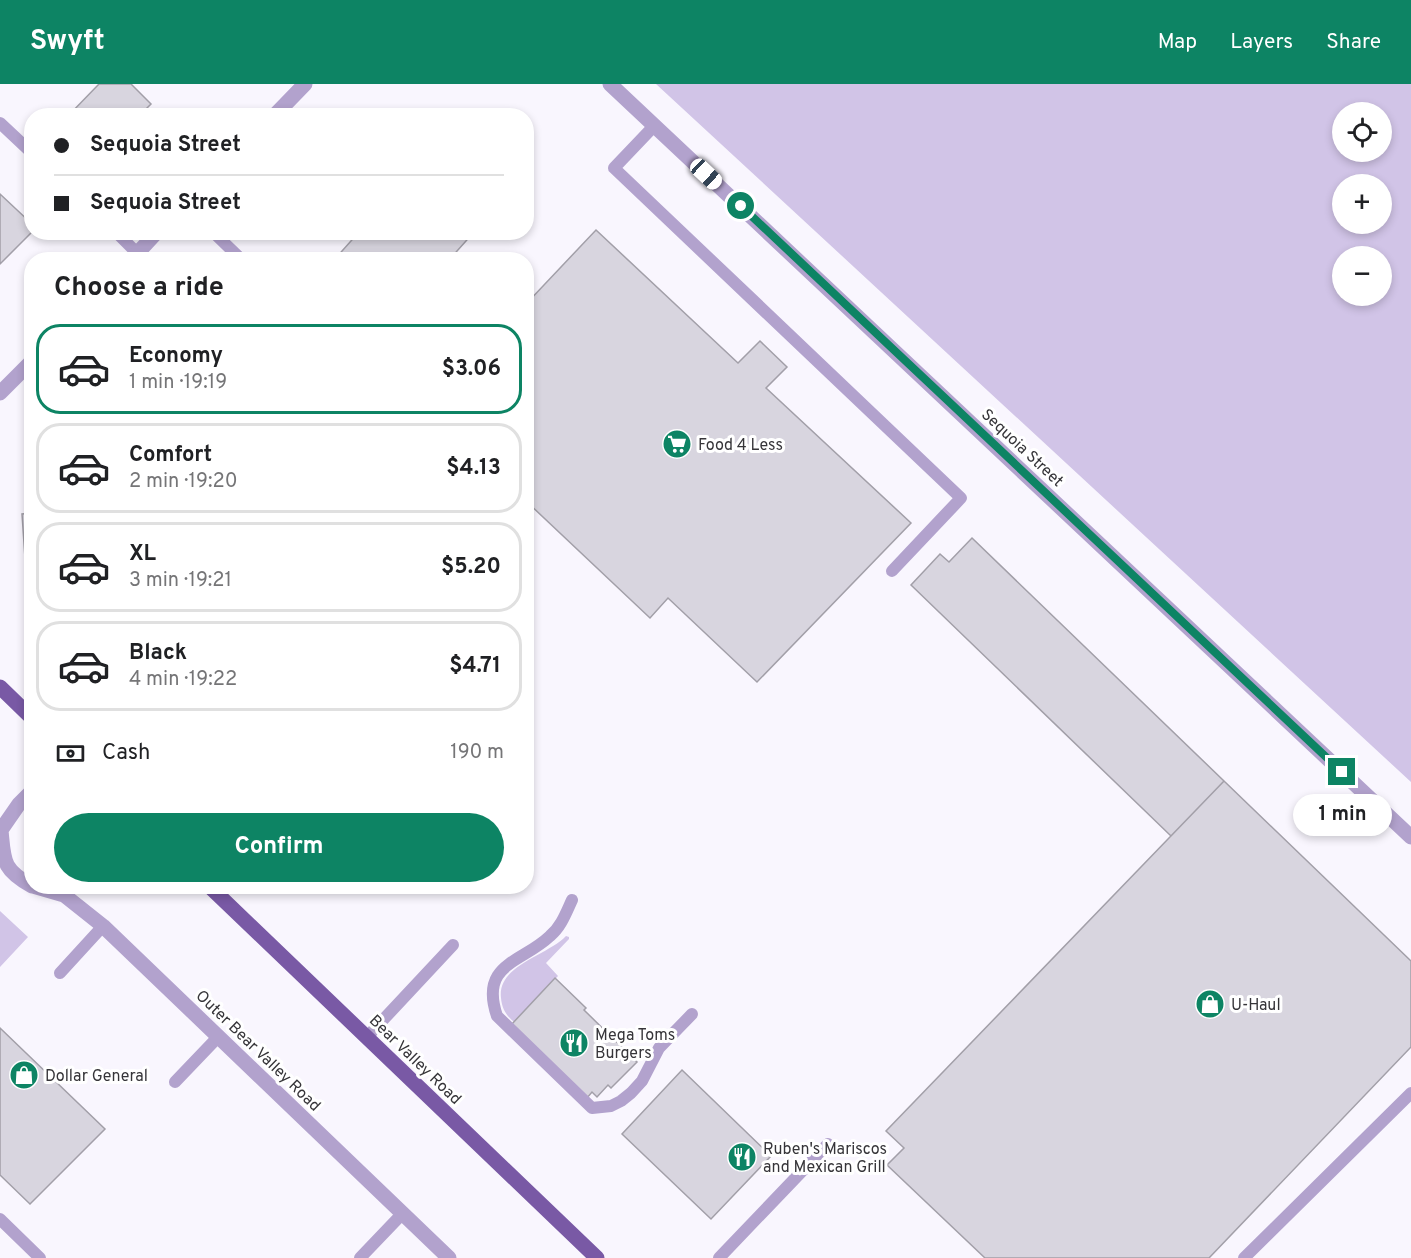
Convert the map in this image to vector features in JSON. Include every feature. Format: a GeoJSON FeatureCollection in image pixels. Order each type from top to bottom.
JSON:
{"type":"FeatureCollection","features":[{"type":"Feature","properties":{"kind":"main road"},"geometry":{"type":"LineString","coordinates":[[0,687],[24,710]]}},
{"type":"Feature","properties":{"kind":"main road","name":"Bear Valley Road"},"geometry":{"type":"LineString","coordinates":[[217,894],[597,1258]]}},
{"type":"Feature","properties":{"kind":"street"},"geometry":{"type":"LineString","coordinates":[[282,108],[305,84]]}},
{"type":"Feature","properties":{"kind":"street","name":"Sequoia Street"},"geometry":{"type":"LineString","coordinates":[[610,84],[1411,837]]}},
{"type":"Feature","properties":{"kind":"street"},"geometry":{"type":"LineString","coordinates":[[138,252],[149,240]]}},
{"type":"Feature","properties":{"kind":"street"},"geometry":{"type":"LineString","coordinates":[[0,393],[24,369]]}},
{"type":"Feature","properties":{"kind":"street","name":"Outer Bear Valley Road"},"geometry":{"type":"LineString","coordinates":[[24,799],[1,830],[2,863],[24,882]]}},
{"type":"Feature","properties":{"kind":"street","name":"Outer Bear Valley Road"},"geometry":{"type":"LineString","coordinates":[[60,894],[103,926],[449,1258]]}},
{"type":"Feature","properties":{"kind":"lane"},"geometry":{"type":"LineString","coordinates":[[0,123],[24,146]]}},
{"type":"Feature","properties":{"kind":"lane"},"geometry":{"type":"LineString","coordinates":[[655,125],[614,168],[961,498],[892,571]]}},
{"type":"Feature","properties":{"kind":"lane"},"geometry":{"type":"LineString","coordinates":[[221,240],[234,252]]}},
{"type":"Feature","properties":{"kind":"lane"},"geometry":{"type":"LineString","coordinates":[[572,900],[563,920],[551,936],[502,969],[494,987],[492,1000],[497,1016],[592,1108],[612,1106],[631,1093],[642,1081],[659,1048],[692,1014]]}},
{"type":"Feature","properties":{"kind":"lane"},"geometry":{"type":"LineString","coordinates":[[60,973],[103,926]]}},
{"type":"Feature","properties":{"kind":"lane"},"geometry":{"type":"LineString","coordinates":[[367,1037],[453,945]]}},
{"type":"Feature","properties":{"kind":"lane"},"geometry":{"type":"LineString","coordinates":[[175,1082],[219,1036]]}},
{"type":"Feature","properties":{"kind":"lane"},"geometry":{"type":"LineString","coordinates":[[1244,1258],[1411,1093]]}},
{"type":"Feature","properties":{"kind":"lane"},"geometry":{"type":"LineString","coordinates":[[718,1258],[828,1144]]}},
{"type":"Feature","properties":{"kind":"lane"},"geometry":{"type":"LineString","coordinates":[[360,1258],[403,1213]]}},
{"type":"Feature","properties":{"kind":"lane"},"geometry":{"type":"LineString","coordinates":[[0,1219],[40,1258]]}},
{"type":"Feature","properties":{"kind":"shaded area"},"geometry":{"type":"Polygon","coordinates":[[[656,84],[1411,84],[1411,782],[656,84]]]}},
{"type":"Feature","properties":{"kind":"shaded area"},"geometry":{"type":"Polygon","coordinates":[[[0,911],[28,937],[0,967],[0,911]]]}},
{"type":"Feature","properties":{"kind":"shaded area"},"geometry":{"type":"Polygon","coordinates":[[[566,936],[569,939],[546,963],[558,976],[514,1022],[505,1012],[501,998],[502,987],[507,977],[525,962],[566,936]]]}},
{"type":"Feature","properties":{"kind":"building"},"geometry":{"type":"Polygon","coordinates":[[[99,84],[131,84],[151,104],[147,108],[76,108],[99,84]]]}},
{"type":"Feature","properties":{"kind":"building"},"geometry":{"type":"Polygon","coordinates":[[[0,194],[24,216],[24,240],[0,264],[0,194]]]}},
{"type":"Feature","properties":{"kind":"building","name":"Food 4 Less"},"geometry":{"type":"Polygon","coordinates":[[[596,230],[738,363],[760,341],[787,367],[766,388],[911,523],[757,682],[668,598],[650,618],[534,509],[534,296],[596,230]]]}},
{"type":"Feature","properties":{"kind":"building"},"geometry":{"type":"Polygon","coordinates":[[[352,240],[467,240],[456,252],[341,252],[352,240]]]}},
{"type":"Feature","properties":{"kind":"building"},"geometry":{"type":"Polygon","coordinates":[[[22,514],[24,514],[24,543],[22,514]]]}},
{"type":"Feature","properties":{"kind":"building"},"geometry":{"type":"Polygon","coordinates":[[[972,538],[1224,781],[1171,836],[911,585],[940,554],[949,562],[972,538]]]}},
{"type":"Feature","properties":{"kind":"building","name":"U-Haul"},"geometry":{"type":"Polygon","coordinates":[[[1224,781],[1411,961],[1411,1047],[1209,1258],[985,1258],[887,1165],[904,1148],[886,1131],[1224,781]]]}},
{"type":"Feature","properties":{"kind":"building","name":"Mega Toms Burgers"},"geometry":{"type":"Polygon","coordinates":[[[555,978],[637,1062],[611,1088],[608,1085],[597,1097],[592,1092],[587,1098],[511,1025],[555,978]]]}},
{"type":"Feature","properties":{"kind":"building","name":"Dollar General"},"geometry":{"type":"Polygon","coordinates":[[[0,1028],[105,1129],[30,1204],[0,1175],[0,1028]]]}},
{"type":"Feature","properties":{"kind":"building"},"geometry":{"type":"Polygon","coordinates":[[[682,1070],[771,1156],[711,1219],[622,1134],[682,1070]]]}},
{"type":"Feature","properties":{"kind":"place","name":"Food 4 Less"},"geometry":{"type":"Point","coordinates":[677,444]}},
{"type":"Feature","properties":{"kind":"place","name":"U-Haul"},"geometry":{"type":"Point","coordinates":[1210,1004]}},
{"type":"Feature","properties":{"kind":"place","name":"Mega Toms Burgers"},"geometry":{"type":"Point","coordinates":[574,1043]}},
{"type":"Feature","properties":{"kind":"place","name":"Dollar General"},"geometry":{"type":"Point","coordinates":[24,1075]}},
{"type":"Feature","properties":{"kind":"place","name":"Ruben's Mariscos and Mexican Grill"},"geometry":{"type":"Point","coordinates":[742,1157]}},
{"type":"Feature","properties":{"kind":"route"},"geometry":{"type":"LineString","coordinates":[[741,206],[1342,772]]}}]}
